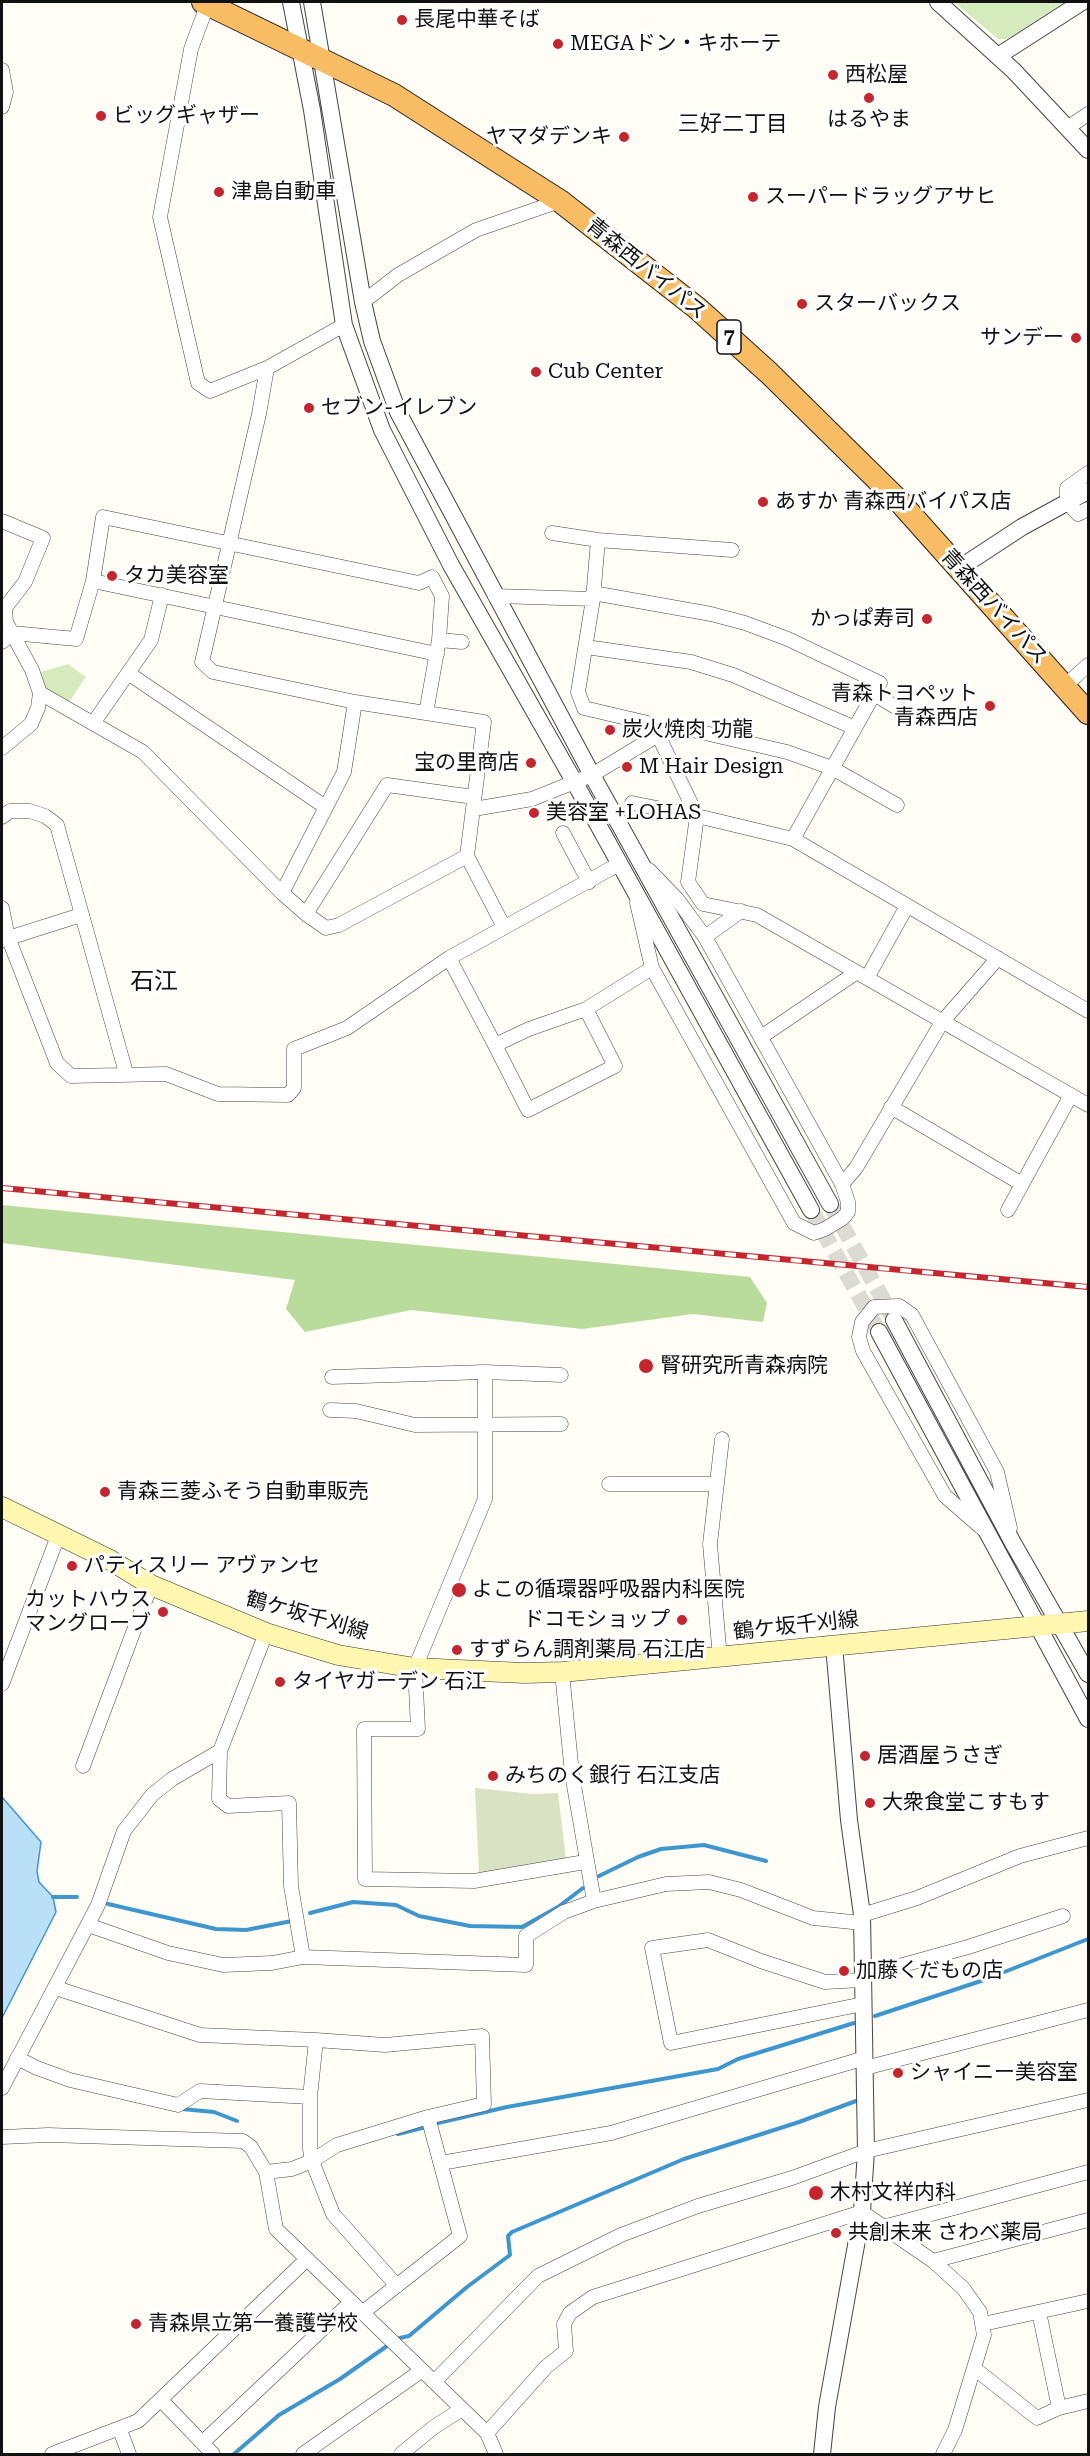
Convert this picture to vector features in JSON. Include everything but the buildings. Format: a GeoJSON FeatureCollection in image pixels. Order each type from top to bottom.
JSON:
{"type":"FeatureCollection","features":[{"type":"Feature","properties":{"kind":"highway","name":"青森西バイパス"},"geometry":{"type":"LineString","coordinates":[[205,2],[394,95],[560,201],[697,308],[898,500],[1089,713]]}},
{"type":"Feature","properties":{"kind":"main road","name":"鶴ケ坂千刈線"},"geometry":{"type":"LineString","coordinates":[[2,1507],[110,1560],[152,1585],[266,1633],[338,1655],[416,1668],[524,1673],[562,1672],[1089,1621]]}},
{"type":"Feature","properties":{"kind":"street"},"geometry":{"type":"LineString","coordinates":[[205,2],[191,49],[160,217],[198,383],[210,391],[267,368],[344,325]]}},
{"type":"Feature","properties":{"kind":"street"},"geometry":{"type":"LineString","coordinates":[[291,2],[312,110],[344,325],[382,430],[451,565],[575,783],[811,1210]]}},
{"type":"Feature","properties":{"kind":"street"},"geometry":{"type":"LineString","coordinates":[[312,2],[363,302],[372,341],[398,412],[592,775],[642,861],[830,1204]]}},
{"type":"Feature","properties":{"kind":"street"},"geometry":{"type":"LineString","coordinates":[[938,2],[998,56],[1089,150]]}},
{"type":"Feature","properties":{"kind":"street"},"geometry":{"type":"LineString","coordinates":[[998,56],[1082,2]]}},
{"type":"Feature","properties":{"kind":"street"},"geometry":{"type":"LineString","coordinates":[[2,70],[6,92],[2,107]]}},
{"type":"Feature","properties":{"kind":"street"},"geometry":{"type":"LineString","coordinates":[[1068,128],[1089,114]]}},
{"type":"Feature","properties":{"kind":"street"},"geometry":{"type":"LineString","coordinates":[[363,302],[398,275],[476,230],[560,201]]}},
{"type":"Feature","properties":{"kind":"street"},"geometry":{"type":"LineString","coordinates":[[267,368],[202,662],[213,672],[355,702],[484,722],[467,856],[504,927]]}},
{"type":"Feature","properties":{"kind":"street"},"geometry":{"type":"LineString","coordinates":[[1089,473],[1067,488],[1067,502],[1078,514],[1089,509]]}},
{"type":"Feature","properties":{"kind":"street"},"geometry":{"type":"LineString","coordinates":[[958,568],[1022,527],[1089,490]]}},
{"type":"Feature","properties":{"kind":"street"},"geometry":{"type":"LineString","coordinates":[[7,638],[76,639],[93,580],[103,517],[418,583],[451,565]]}},
{"type":"Feature","properties":{"kind":"street"},"geometry":{"type":"LineString","coordinates":[[2,521],[44,538],[25,582],[5,608],[7,638],[32,670],[40,693],[38,708],[31,724],[2,748]]}},
{"type":"Feature","properties":{"kind":"street"},"geometry":{"type":"LineString","coordinates":[[552,533],[598,540],[732,550]]}},
{"type":"Feature","properties":{"kind":"street"},"geometry":{"type":"LineString","coordinates":[[598,540],[593,596],[578,692],[584,708],[648,723],[658,735],[697,816],[688,882],[703,904],[758,915],[1089,1105]]}},
{"type":"Feature","properties":{"kind":"street"},"geometry":{"type":"LineString","coordinates":[[426,713],[438,647],[442,596],[432,577]]}},
{"type":"Feature","properties":{"kind":"street"},"geometry":{"type":"LineString","coordinates":[[93,580],[215,608],[438,647],[462,642]]}},
{"type":"Feature","properties":{"kind":"street"},"geometry":{"type":"LineString","coordinates":[[94,722],[151,640],[162,596]]}},
{"type":"Feature","properties":{"kind":"street"},"geometry":{"type":"LineString","coordinates":[[495,596],[593,596],[711,614],[788,639],[880,683],[794,839]]}},
{"type":"Feature","properties":{"kind":"street"},"geometry":{"type":"LineString","coordinates":[[586,647],[660,657],[734,675],[855,728]]}},
{"type":"Feature","properties":{"kind":"street"},"geometry":{"type":"LineString","coordinates":[[1065,686],[1089,665]]}},
{"type":"Feature","properties":{"kind":"street"},"geometry":{"type":"LineString","coordinates":[[128,673],[324,806]]}},
{"type":"Feature","properties":{"kind":"street"},"geometry":{"type":"LineString","coordinates":[[40,693],[143,752],[282,893],[326,928],[339,925],[467,856]]}},
{"type":"Feature","properties":{"kind":"street"},"geometry":{"type":"LineString","coordinates":[[874,694],[909,715]]}},
{"type":"Feature","properties":{"kind":"street"},"geometry":{"type":"LineString","coordinates":[[282,893],[324,806],[344,772],[355,702]]}},
{"type":"Feature","properties":{"kind":"street"},"geometry":{"type":"LineString","coordinates":[[306,914],[387,785],[474,803],[532,799],[592,775],[658,735],[692,730],[787,752],[832,768],[897,805]]}},
{"type":"Feature","properties":{"kind":"street"},"geometry":{"type":"LineString","coordinates":[[632,803],[794,839],[1089,1011]]}},
{"type":"Feature","properties":{"kind":"street"},"geometry":{"type":"LineString","coordinates":[[2,817],[10,811],[30,811],[45,816],[57,825],[126,1073]]}},
{"type":"Feature","properties":{"kind":"street"},"geometry":{"type":"LineString","coordinates":[[563,833],[589,882]]}},
{"type":"Feature","properties":{"kind":"street"},"geometry":{"type":"LineString","coordinates":[[634,892],[652,968],[794,1223],[814,1233],[843,1218],[848,1212],[848,1202],[842,1184],[705,937],[677,899],[642,861]]}},
{"type":"Feature","properties":{"kind":"street"},"geometry":{"type":"LineString","coordinates":[[2,908],[5,939],[57,1063],[70,1076],[126,1073],[166,1074],[218,1094],[288,1095],[294,1088],[294,1049],[347,1028],[449,958],[619,864]]}},
{"type":"Feature","properties":{"kind":"street"},"geometry":{"type":"LineString","coordinates":[[761,1037],[862,975],[907,906]]}},
{"type":"Feature","properties":{"kind":"street"},"geometry":{"type":"LineString","coordinates":[[705,937],[741,911]]}},
{"type":"Feature","properties":{"kind":"street"},"geometry":{"type":"LineString","coordinates":[[5,939],[81,915]]}},
{"type":"Feature","properties":{"kind":"street"},"geometry":{"type":"LineString","coordinates":[[449,958],[528,1110],[615,1066],[586,1009]]}},
{"type":"Feature","properties":{"kind":"street"},"geometry":{"type":"LineString","coordinates":[[842,1184],[856,1168],[942,1022],[998,958]]}},
{"type":"Feature","properties":{"kind":"street"},"geometry":{"type":"LineString","coordinates":[[495,1046],[529,1029],[586,1009],[652,968]]}},
{"type":"Feature","properties":{"kind":"street"},"geometry":{"type":"LineString","coordinates":[[1008,1210],[1071,1095]]}},
{"type":"Feature","properties":{"kind":"street"},"geometry":{"type":"LineString","coordinates":[[891,1107],[1022,1184]]}},
{"type":"Feature","properties":{"kind":"street"},"geometry":{"type":"LineString","coordinates":[[987,1533],[945,1496],[862,1351],[859,1337],[862,1322],[874,1306],[899,1306],[912,1315],[997,1472],[1013,1543]]}},
{"type":"Feature","properties":{"kind":"street"},"geometry":{"type":"LineString","coordinates":[[894,1320],[1013,1543],[1089,1674]]}},
{"type":"Feature","properties":{"kind":"street"},"geometry":{"type":"LineString","coordinates":[[879,1332],[1036,1626],[1089,1719]]}},
{"type":"Feature","properties":{"kind":"street"},"geometry":{"type":"LineString","coordinates":[[485,1372],[485,1499],[416,1668],[418,1729],[364,1729],[365,1879],[474,1881],[585,1862]]}},
{"type":"Feature","properties":{"kind":"street"},"geometry":{"type":"LineString","coordinates":[[332,1377],[485,1372],[561,1376]]}},
{"type":"Feature","properties":{"kind":"street"},"geometry":{"type":"LineString","coordinates":[[330,1410],[356,1411],[415,1425],[561,1424]]}},
{"type":"Feature","properties":{"kind":"street"},"geometry":{"type":"LineString","coordinates":[[720,1658],[710,1544],[722,1439]]}},
{"type":"Feature","properties":{"kind":"street"},"geometry":{"type":"LineString","coordinates":[[609,1484],[717,1484]]}},
{"type":"Feature","properties":{"kind":"street"},"geometry":{"type":"LineString","coordinates":[[2,1684],[58,1536]]}},
{"type":"Feature","properties":{"kind":"street"},"geometry":{"type":"LineString","coordinates":[[83,1766],[152,1585]]}},
{"type":"Feature","properties":{"kind":"street"},"geometry":{"type":"LineString","coordinates":[[266,1633],[220,1751],[219,1799],[228,1806],[289,1803],[291,1886],[303,1957]]}},
{"type":"Feature","properties":{"kind":"street"},"geometry":{"type":"LineString","coordinates":[[822,2454],[827,2407],[862,2212],[866,2151],[862,1919],[849,1820],[834,1645]]}},
{"type":"Feature","properties":{"kind":"street"},"geometry":{"type":"LineString","coordinates":[[562,1672],[572,1774],[585,1862],[594,1902]]}},
{"type":"Feature","properties":{"kind":"street"},"geometry":{"type":"LineString","coordinates":[[2,2088],[98,1905],[124,1831],[152,1795],[172,1779],[220,1751]]}},
{"type":"Feature","properties":{"kind":"street"},"geometry":{"type":"LineString","coordinates":[[88,1924],[168,1953],[223,1965],[272,1963],[303,1957],[526,1965],[526,1936],[564,1912],[666,1884],[709,1882],[741,1890],[813,1918],[862,1919],[1020,1856],[1089,1838]]}},
{"type":"Feature","properties":{"kind":"street"},"geometry":{"type":"LineString","coordinates":[[864,2004],[671,2043],[652,1948],[708,1940],[825,1982],[863,1978],[1063,1916]]}},
{"type":"Feature","properties":{"kind":"street"},"geometry":{"type":"LineString","coordinates":[[56,1988],[200,2035],[385,2044],[482,2036],[484,2104],[428,2117],[337,2145],[312,2161],[292,2169],[266,2172]]}},
{"type":"Feature","properties":{"kind":"street"},"geometry":{"type":"LineString","coordinates":[[441,2163],[611,2133],[865,2063],[1089,2010]]}},
{"type":"Feature","properties":{"kind":"street"},"geometry":{"type":"LineString","coordinates":[[316,2040],[310,2097],[312,2161],[333,2214],[397,2286]]}},
{"type":"Feature","properties":{"kind":"street"},"geometry":{"type":"LineString","coordinates":[[17,2058],[37,2068],[70,2079],[178,2105],[200,2091],[310,2097]]}},
{"type":"Feature","properties":{"kind":"street"},"geometry":{"type":"LineString","coordinates":[[434,2382],[538,2276],[632,2231],[866,2151],[1089,2100]]}},
{"type":"Feature","properties":{"kind":"street"},"geometry":{"type":"LineString","coordinates":[[362,2313],[460,2236],[428,2117]]}},
{"type":"Feature","properties":{"kind":"street"},"geometry":{"type":"LineString","coordinates":[[2,2137],[48,2135],[243,2140],[251,2147],[266,2172],[276,2229],[487,2433],[496,2454]]}},
{"type":"Feature","properties":{"kind":"street"},"geometry":{"type":"LineString","coordinates":[[883,2227],[1089,2172]]}},
{"type":"Feature","properties":{"kind":"street"},"geometry":{"type":"LineString","coordinates":[[862,2212],[933,2260],[963,2288],[980,2312],[984,2336],[955,2430],[943,2454]]}},
{"type":"Feature","properties":{"kind":"street"},"geometry":{"type":"LineString","coordinates":[[487,2433],[546,2367],[566,2351],[564,2324],[567,2318],[570,2313],[593,2298],[862,2212]]}},
{"type":"Feature","properties":{"kind":"street"},"geometry":{"type":"LineString","coordinates":[[933,2260],[1089,2220]]}},
{"type":"Feature","properties":{"kind":"street"},"geometry":{"type":"LineString","coordinates":[[52,2454],[120,2430],[138,2421],[306,2260]]}},
{"type":"Feature","properties":{"kind":"street"},"geometry":{"type":"LineString","coordinates":[[983,2324],[1089,2301]]}},
{"type":"Feature","properties":{"kind":"street"},"geometry":{"type":"LineString","coordinates":[[202,2442],[350,2303]]}},
{"type":"Feature","properties":{"kind":"street"},"geometry":{"type":"LineString","coordinates":[[1039,2312],[1059,2408]]}},
{"type":"Feature","properties":{"kind":"street"},"geometry":{"type":"LineString","coordinates":[[974,2368],[1037,2418],[1059,2408],[1089,2401]]}},
{"type":"Feature","properties":{"kind":"street"},"geometry":{"type":"LineString","coordinates":[[303,2454],[422,2371]]}},
{"type":"Feature","properties":{"kind":"street"},"geometry":{"type":"LineString","coordinates":[[161,2400],[213,2454]]}},
{"type":"Feature","properties":{"kind":"street"},"geometry":{"type":"LineString","coordinates":[[400,2454],[434,2427],[462,2409]]}},
{"type":"Feature","properties":{"kind":"street"},"geometry":{"type":"LineString","coordinates":[[120,2430],[129,2454]]}},
{"type":"Feature","properties":{"kind":"green space"},"geometry":{"type":"Polygon","coordinates":[[[954,2],[1064,2],[1007,39],[998,39],[954,2]]]}},
{"type":"Feature","properties":{"kind":"green space"},"geometry":{"type":"Polygon","coordinates":[[[68,664],[86,677],[69,702],[46,690],[41,672],[68,664]]]}},
{"type":"Feature","properties":{"kind":"green space"},"geometry":{"type":"Polygon","coordinates":[[[2,1205],[750,1277],[767,1303],[763,1322],[693,1314],[582,1329],[411,1310],[305,1332],[286,1309],[295,1280],[2,1243],[2,1205]]]}},
{"type":"Feature","properties":{"kind":"green space"},"geometry":{"type":"Polygon","coordinates":[[[475,1788],[534,1794],[558,1793],[566,1859],[479,1874],[475,1788]]]}},
{"type":"Feature","properties":{"kind":"water"},"geometry":{"type":"Polygon","coordinates":[[[2,1797],[41,1842],[37,1871],[39,1882],[53,1897],[56,1912],[2,2018],[2,1797]]]}},
{"type":"Feature","properties":{"kind":"waterway"},"geometry":{"type":"LineString","coordinates":[[599,1876],[638,1857],[661,1849],[704,1845],[766,1861]]}},
{"type":"Feature","properties":{"kind":"waterway"},"geometry":{"type":"LineString","coordinates":[[310,1913],[353,1902],[396,1905],[419,1916],[470,1926],[522,1927],[558,1907],[583,1888]]}},
{"type":"Feature","properties":{"kind":"waterway"},"geometry":{"type":"LineString","coordinates":[[53,1897],[77,1897]]}},
{"type":"Feature","properties":{"kind":"waterway"},"geometry":{"type":"LineString","coordinates":[[108,1904],[216,1929],[246,1930],[292,1921]]}},
{"type":"Feature","properties":{"kind":"waterway"},"geometry":{"type":"LineString","coordinates":[[875,2016],[984,1980],[1088,1939]]}},
{"type":"Feature","properties":{"kind":"waterway"},"geometry":{"type":"LineString","coordinates":[[438,2123],[507,2107],[718,2069],[738,2059],[854,2023]]}},
{"type":"Feature","properties":{"kind":"waterway"},"geometry":{"type":"LineString","coordinates":[[400,2338],[409,2336],[467,2287],[510,2255],[508,2236],[512,2232],[684,2159],[856,2101]]}},
{"type":"Feature","properties":{"kind":"waterway"},"geometry":{"type":"LineString","coordinates":[[182,2109],[214,2112],[237,2121]]}},
{"type":"Feature","properties":{"kind":"waterway"},"geometry":{"type":"LineString","coordinates":[[398,2134],[426,2127]]}},
{"type":"Feature","properties":{"kind":"waterway"},"geometry":{"type":"LineString","coordinates":[[234,2454],[279,2415],[340,2379],[387,2346]]}},
{"type":"Feature","properties":{"kind":"tunnel"},"geometry":{"type":"LineString","coordinates":[[830,1204],[894,1319]]}},
{"type":"Feature","properties":{"kind":"tunnel"},"geometry":{"type":"LineString","coordinates":[[811,1210],[879,1332]]}},
{"type":"Feature","properties":{"kind":"railway"},"geometry":{"type":"LineString","coordinates":[[2,1188],[1088,1287]]}},
{"type":"Feature","properties":{"kind":"place","name":"長尾中華そば"},"geometry":{"type":"Point","coordinates":[402,20]}},
{"type":"Feature","properties":{"kind":"place","name":"MEGAドン・キホーテ"},"geometry":{"type":"Point","coordinates":[558,44]}},
{"type":"Feature","properties":{"kind":"place","name":"西松屋"},"geometry":{"type":"Point","coordinates":[833,75]}},
{"type":"Feature","properties":{"kind":"place","name":"はるやま"},"geometry":{"type":"Point","coordinates":[869,98]}},
{"type":"Feature","properties":{"kind":"place","name":"ビッグギャザー"},"geometry":{"type":"Point","coordinates":[101,116]}},
{"type":"Feature","properties":{"kind":"place","name":"ヤマダデンキ"},"geometry":{"type":"Point","coordinates":[624,137]}},
{"type":"Feature","properties":{"kind":"place","name":"津島自動車"},"geometry":{"type":"Point","coordinates":[219,192]}},
{"type":"Feature","properties":{"kind":"place","name":"スーパードラッグアサヒ"},"geometry":{"type":"Point","coordinates":[753,197]}},
{"type":"Feature","properties":{"kind":"place","name":"スターバックス"},"geometry":{"type":"Point","coordinates":[802,304]}},
{"type":"Feature","properties":{"kind":"place","name":"サンデー"},"geometry":{"type":"Point","coordinates":[1076,338]}},
{"type":"Feature","properties":{"kind":"place","name":"Cub Center"},"geometry":{"type":"Point","coordinates":[536,372]}},
{"type":"Feature","properties":{"kind":"place","name":"セブン-イレブン"},"geometry":{"type":"Point","coordinates":[309,408]}},
{"type":"Feature","properties":{"kind":"place","name":"あすか 青森西バイパス店"},"geometry":{"type":"Point","coordinates":[763,502]}},
{"type":"Feature","properties":{"kind":"place","name":"タカ美容室"},"geometry":{"type":"Point","coordinates":[112,576]}},
{"type":"Feature","properties":{"kind":"place","name":"かっぱ寿司"},"geometry":{"type":"Point","coordinates":[927,619]}},
{"type":"Feature","properties":{"kind":"place","name":"青森トヨペット 青森西店"},"geometry":{"type":"Point","coordinates":[990,706]}},
{"type":"Feature","properties":{"kind":"place","name":"炭火焼肉 功龍"},"geometry":{"type":"Point","coordinates":[610,730]}},
{"type":"Feature","properties":{"kind":"place","name":"宝の里商店"},"geometry":{"type":"Point","coordinates":[531,763]}},
{"type":"Feature","properties":{"kind":"place","name":"M Hair Design"},"geometry":{"type":"Point","coordinates":[627,767]}},
{"type":"Feature","properties":{"kind":"place","name":"美容室 +LOHAS"},"geometry":{"type":"Point","coordinates":[534,813]}},
{"type":"Feature","properties":{"kind":"place","name":"腎研究所青森病院"},"geometry":{"type":"Point","coordinates":[646,1366]}},
{"type":"Feature","properties":{"kind":"place","name":"青森三菱ふそう自動車販売"},"geometry":{"type":"Point","coordinates":[105,1492]}},
{"type":"Feature","properties":{"kind":"place","name":"パティスリー アヴァンセ"},"geometry":{"type":"Point","coordinates":[72,1566]}},
{"type":"Feature","properties":{"kind":"place","name":"よこの循環器呼吸器内科医院"},"geometry":{"type":"Point","coordinates":[459,1590]}},
{"type":"Feature","properties":{"kind":"place","name":"カットハウス マングローブ"},"geometry":{"type":"Point","coordinates":[163,1612]}},
{"type":"Feature","properties":{"kind":"place","name":"ドコモショップ"},"geometry":{"type":"Point","coordinates":[682,1620]}},
{"type":"Feature","properties":{"kind":"place","name":"すずらん調剤薬局 石江店"},"geometry":{"type":"Point","coordinates":[457,1650]}},
{"type":"Feature","properties":{"kind":"place","name":"タイヤガーデン 石江"},"geometry":{"type":"Point","coordinates":[280,1682]}},
{"type":"Feature","properties":{"kind":"place","name":"居酒屋うさぎ"},"geometry":{"type":"Point","coordinates":[865,1756]}},
{"type":"Feature","properties":{"kind":"place","name":"みちのく銀行 石江支店"},"geometry":{"type":"Point","coordinates":[493,1776]}},
{"type":"Feature","properties":{"kind":"place","name":"大衆食堂こすもす"},"geometry":{"type":"Point","coordinates":[870,1803]}},
{"type":"Feature","properties":{"kind":"place","name":"加藤くだもの店"},"geometry":{"type":"Point","coordinates":[844,1971]}},
{"type":"Feature","properties":{"kind":"place","name":"シャイニー美容室"},"geometry":{"type":"Point","coordinates":[898,2073]}},
{"type":"Feature","properties":{"kind":"place","name":"木村文祥内科"},"geometry":{"type":"Point","coordinates":[816,2193]}},
{"type":"Feature","properties":{"kind":"place","name":"共創未来 さわべ薬局"},"geometry":{"type":"Point","coordinates":[836,2233]}},
{"type":"Feature","properties":{"kind":"place","name":"青森県立第一養護学校"},"geometry":{"type":"Point","coordinates":[136,2324]}},
{"type":"Feature","properties":{"kind":"district","name":"三好二丁目"},"geometry":{"type":"Point","coordinates":[733,125]}},
{"type":"Feature","properties":{"kind":"district","name":"石江"},"geometry":{"type":"Point","coordinates":[154,982]}}]}
